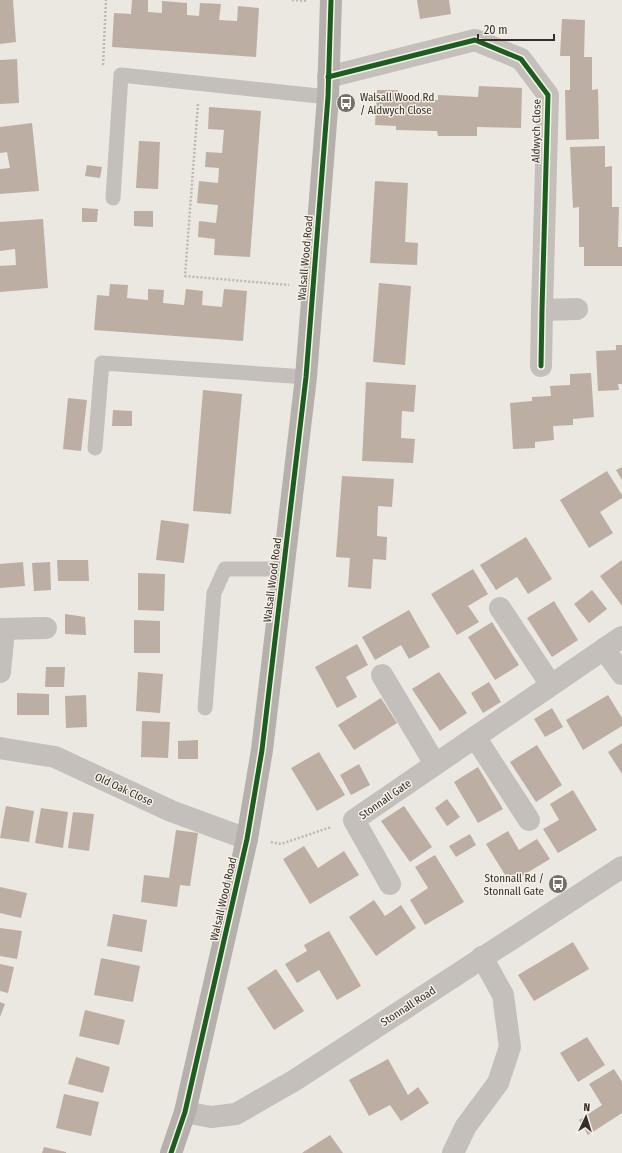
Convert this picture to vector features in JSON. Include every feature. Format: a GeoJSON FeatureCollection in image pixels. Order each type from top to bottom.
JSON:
{"type":"FeatureCollection","features":[{"type":"Feature","properties":{"kind":"street","name":"Walsall Wood Road"},"geometry":{"type":"LineString","coordinates":[[171,1153],[185,1112],[247,839],[262,750],[306,377],[328,87],[331,0]]}},
{"type":"Feature","properties":{"kind":"street","name":"Aldwych Close"},"geometry":{"type":"LineString","coordinates":[[328,87],[475,40],[522,59],[548,95],[541,366]]}},
{"type":"Feature","properties":{"kind":"street"},"geometry":{"type":"LineString","coordinates":[[542,310],[577,309]]}},
{"type":"Feature","properties":{"kind":"street"},"geometry":{"type":"LineString","coordinates":[[500,608],[551,685]]}},
{"type":"Feature","properties":{"kind":"street"},"geometry":{"type":"LineString","coordinates":[[0,672],[2,630],[46,628]]}},
{"type":"Feature","properties":{"kind":"street","name":"Stonnall Gate"},"geometry":{"type":"LineString","coordinates":[[390,884],[354,820],[622,637]]}},
{"type":"Feature","properties":{"kind":"street"},"geometry":{"type":"LineString","coordinates":[[604,649],[622,674]]}},
{"type":"Feature","properties":{"kind":"street"},"geometry":{"type":"LineString","coordinates":[[382,675],[435,764]]}},
{"type":"Feature","properties":{"kind":"street"},"geometry":{"type":"LineString","coordinates":[[475,737],[530,820]]}},
{"type":"Feature","properties":{"kind":"street","name":"Old Oak Close"},"geometry":{"type":"LineString","coordinates":[[0,748],[55,757],[171,811],[247,839]]}},
{"type":"Feature","properties":{"kind":"street","name":"Stonnall Road"},"geometry":{"type":"LineString","coordinates":[[185,1112],[211,1117],[236,1114],[295,1080],[622,867]]}},
{"type":"Feature","properties":{"kind":"street"},"geometry":{"type":"LineString","coordinates":[[453,1153],[466,1126],[498,1083],[510,1047],[503,995],[482,957]]}},
{"type":"Feature","properties":{"kind":"lane"},"geometry":{"type":"LineString","coordinates":[[113,198],[122,75],[200,83],[328,87]]}},
{"type":"Feature","properties":{"kind":"lane"},"geometry":{"type":"LineString","coordinates":[[95,448],[102,363],[306,377]]}},
{"type":"Feature","properties":{"kind":"lane","name":"Walsall Wood Road"},"geometry":{"type":"LineString","coordinates":[[205,708],[214,593],[225,569],[283,569]]}},
{"type":"Feature","properties":{"kind":"path"},"geometry":{"type":"LineString","coordinates":[[106,0],[102,74],[122,75]]}},
{"type":"Feature","properties":{"kind":"path"},"geometry":{"type":"LineString","coordinates":[[200,83],[185,276],[313,288]]}},
{"type":"Feature","properties":{"kind":"path"},"geometry":{"type":"LineString","coordinates":[[247,839],[281,844],[354,820]]}},
{"type":"Feature","properties":{"kind":"building"},"geometry":{"type":"Polygon","coordinates":[[[0,0],[13,0],[16,42],[0,44],[0,0]]]}},
{"type":"Feature","properties":{"kind":"building"},"geometry":{"type":"Polygon","coordinates":[[[132,0],[148,0],[148,12],[162,13],[162,1],[187,3],[187,15],[199,16],[200,3],[221,4],[219,20],[237,21],[238,6],[259,8],[256,57],[112,47],[114,13],[131,14],[132,0]]]}},
{"type":"Feature","properties":{"kind":"building"},"geometry":{"type":"Polygon","coordinates":[[[417,0],[449,0],[451,14],[420,19],[417,0]]]}},
{"type":"Feature","properties":{"kind":"building"},"geometry":{"type":"Polygon","coordinates":[[[562,19],[585,20],[584,57],[592,57],[592,90],[598,89],[599,139],[566,140],[565,90],[570,90],[570,56],[560,56],[562,19]]]}},
{"type":"Feature","properties":{"kind":"building"},"geometry":{"type":"Polygon","coordinates":[[[17,59],[19,103],[0,104],[0,60],[17,59]]]}},
{"type":"Feature","properties":{"kind":"building"},"geometry":{"type":"Polygon","coordinates":[[[479,86],[522,88],[521,128],[477,127],[477,136],[438,136],[437,131],[396,130],[396,126],[375,125],[377,90],[398,90],[397,98],[438,100],[438,95],[478,97],[479,86]]]}},
{"type":"Feature","properties":{"kind":"building"},"geometry":{"type":"Polygon","coordinates":[[[209,107],[261,111],[250,257],[214,255],[215,239],[198,237],[199,221],[216,223],[218,205],[197,203],[199,181],[218,183],[219,168],[205,167],[206,152],[222,153],[224,130],[208,129],[209,107]]]}},
{"type":"Feature","properties":{"kind":"building"},"geometry":{"type":"Polygon","coordinates":[[[32,123],[39,191],[0,194],[0,169],[10,168],[7,152],[0,153],[0,127],[32,123]]]}},
{"type":"Feature","properties":{"kind":"building"},"geometry":{"type":"Polygon","coordinates":[[[139,141],[160,142],[158,189],[136,188],[139,141]]]}},
{"type":"Feature","properties":{"kind":"building"},"geometry":{"type":"Polygon","coordinates":[[[605,146],[605,167],[612,166],[612,207],[619,207],[618,247],[622,247],[622,266],[584,266],[584,247],[579,247],[579,207],[573,208],[570,147],[605,146]]]}},
{"type":"Feature","properties":{"kind":"building"},"geometry":{"type":"Polygon","coordinates":[[[87,165],[102,167],[100,178],[85,176],[87,165]]]}},
{"type":"Feature","properties":{"kind":"building"},"geometry":{"type":"Polygon","coordinates":[[[375,181],[408,183],[405,242],[418,243],[417,265],[370,263],[375,181]]]}},
{"type":"Feature","properties":{"kind":"building"},"geometry":{"type":"Polygon","coordinates":[[[82,208],[98,209],[97,222],[82,222],[82,208]]]}},
{"type":"Feature","properties":{"kind":"building"},"geometry":{"type":"Polygon","coordinates":[[[134,211],[153,211],[153,227],[134,226],[134,211]]]}},
{"type":"Feature","properties":{"kind":"building"},"geometry":{"type":"Polygon","coordinates":[[[43,219],[48,288],[0,292],[0,266],[16,265],[15,249],[0,251],[0,222],[43,219]]]}},
{"type":"Feature","properties":{"kind":"building"},"geometry":{"type":"Polygon","coordinates":[[[379,283],[411,286],[405,365],[373,362],[379,283]]]}},
{"type":"Feature","properties":{"kind":"building"},"geometry":{"type":"Polygon","coordinates":[[[110,284],[128,285],[127,298],[148,300],[148,289],[164,290],[163,303],[184,305],[186,289],[203,291],[202,305],[222,307],[224,289],[247,291],[243,341],[94,330],[97,295],[109,296],[110,284]]]}},
{"type":"Feature","properties":{"kind":"building"},"geometry":{"type":"Polygon","coordinates":[[[616,345],[622,345],[622,384],[618,384],[619,390],[598,391],[596,351],[616,350],[616,345]]]}},
{"type":"Feature","properties":{"kind":"building"},"geometry":{"type":"Polygon","coordinates":[[[591,373],[594,417],[573,419],[573,425],[553,426],[554,440],[535,442],[535,448],[513,449],[510,403],[532,401],[532,397],[551,396],[550,386],[570,385],[570,374],[591,373]]]}},
{"type":"Feature","properties":{"kind":"building"},"geometry":{"type":"Polygon","coordinates":[[[366,382],[416,385],[414,412],[402,411],[401,438],[415,439],[413,463],[362,461],[366,382]]]}},
{"type":"Feature","properties":{"kind":"building"},"geometry":{"type":"Polygon","coordinates":[[[203,390],[242,394],[231,514],[193,511],[203,390]]]}},
{"type":"Feature","properties":{"kind":"building"},"geometry":{"type":"Polygon","coordinates":[[[68,398],[87,400],[81,451],[63,449],[68,398]]]}},
{"type":"Feature","properties":{"kind":"building"},"geometry":{"type":"Polygon","coordinates":[[[113,410],[132,411],[132,426],[112,426],[113,410]]]}},
{"type":"Feature","properties":{"kind":"building"},"geometry":{"type":"Polygon","coordinates":[[[622,467],[622,480],[616,470],[622,467]]]}},
{"type":"Feature","properties":{"kind":"building"},"geometry":{"type":"Polygon","coordinates":[[[607,471],[622,495],[622,498],[600,512],[613,533],[589,548],[560,500],[607,471]]]}},
{"type":"Feature","properties":{"kind":"building"},"geometry":{"type":"Polygon","coordinates":[[[342,476],[394,479],[392,507],[378,506],[377,536],[387,537],[386,560],[373,559],[371,589],[348,587],[350,558],[336,557],[342,476]]]}},
{"type":"Feature","properties":{"kind":"building"},"geometry":{"type":"Polygon","coordinates":[[[161,520],[189,524],[184,563],[156,560],[161,520]]]}},
{"type":"Feature","properties":{"kind":"building"},"geometry":{"type":"Polygon","coordinates":[[[526,537],[552,579],[528,594],[517,577],[496,590],[480,565],[526,537]]]}},
{"type":"Feature","properties":{"kind":"building"},"geometry":{"type":"Polygon","coordinates":[[[57,560],[88,560],[89,581],[58,581],[57,560]]]}},
{"type":"Feature","properties":{"kind":"building"},"geometry":{"type":"Polygon","coordinates":[[[622,560],[622,606],[600,576],[622,560]]]}},
{"type":"Feature","properties":{"kind":"building"},"geometry":{"type":"Polygon","coordinates":[[[23,562],[25,586],[0,588],[0,564],[23,562]]]}},
{"type":"Feature","properties":{"kind":"building"},"geometry":{"type":"Polygon","coordinates":[[[50,562],[51,590],[34,591],[32,563],[50,562]]]}},
{"type":"Feature","properties":{"kind":"building"},"geometry":{"type":"Polygon","coordinates":[[[473,569],[488,594],[468,606],[479,622],[457,635],[431,594],[473,569]]]}},
{"type":"Feature","properties":{"kind":"building"},"geometry":{"type":"Polygon","coordinates":[[[138,573],[165,574],[164,611],[138,610],[138,573]]]}},
{"type":"Feature","properties":{"kind":"building"},"geometry":{"type":"Polygon","coordinates":[[[592,590],[607,609],[589,623],[574,604],[592,590]]]}},
{"type":"Feature","properties":{"kind":"building"},"geometry":{"type":"Polygon","coordinates":[[[554,601],[578,640],[552,657],[527,618],[554,601]]]}},
{"type":"Feature","properties":{"kind":"building"},"geometry":{"type":"Polygon","coordinates":[[[409,610],[430,647],[409,659],[401,645],[375,660],[362,637],[409,610]]]}},
{"type":"Feature","properties":{"kind":"building"},"geometry":{"type":"Polygon","coordinates":[[[65,614],[85,617],[86,635],[65,634],[65,614]]]}},
{"type":"Feature","properties":{"kind":"building"},"geometry":{"type":"Polygon","coordinates":[[[134,620],[160,621],[160,653],[134,653],[134,620]]]}},
{"type":"Feature","properties":{"kind":"building"},"geometry":{"type":"Polygon","coordinates":[[[492,622],[519,665],[495,680],[468,637],[492,622]]]}},
{"type":"Feature","properties":{"kind":"building"},"geometry":{"type":"Polygon","coordinates":[[[357,644],[368,665],[346,677],[357,697],[337,708],[315,667],[357,644]]]}},
{"type":"Feature","properties":{"kind":"building"},"geometry":{"type":"Polygon","coordinates":[[[46,667],[65,667],[64,687],[45,687],[46,667]]]}},
{"type":"Feature","properties":{"kind":"building"},"geometry":{"type":"Polygon","coordinates":[[[138,672],[163,674],[160,713],[136,711],[138,672]]]}},
{"type":"Feature","properties":{"kind":"building"},"geometry":{"type":"Polygon","coordinates":[[[439,672],[467,713],[440,731],[412,689],[439,672]]]}},
{"type":"Feature","properties":{"kind":"building"},"geometry":{"type":"Polygon","coordinates":[[[489,682],[501,702],[483,713],[471,693],[489,682]]]}},
{"type":"Feature","properties":{"kind":"building"},"geometry":{"type":"Polygon","coordinates":[[[17,693],[49,694],[49,715],[17,715],[17,693]]]}},
{"type":"Feature","properties":{"kind":"building"},"geometry":{"type":"Polygon","coordinates":[[[86,695],[87,727],[66,728],[65,696],[86,695]]]}},
{"type":"Feature","properties":{"kind":"building"},"geometry":{"type":"Polygon","coordinates":[[[608,695],[622,718],[622,726],[583,750],[566,720],[608,695]]]}},
{"type":"Feature","properties":{"kind":"building"},"geometry":{"type":"Polygon","coordinates":[[[381,698],[397,723],[354,750],[338,725],[381,698]]]}},
{"type":"Feature","properties":{"kind":"building"},"geometry":{"type":"Polygon","coordinates":[[[552,708],[563,727],[545,737],[534,719],[552,708]]]}},
{"type":"Feature","properties":{"kind":"building"},"geometry":{"type":"Polygon","coordinates":[[[142,721],[170,722],[168,758],[141,757],[142,721]]]}},
{"type":"Feature","properties":{"kind":"building"},"geometry":{"type":"Polygon","coordinates":[[[198,740],[198,759],[178,759],[178,741],[198,740]]]}},
{"type":"Feature","properties":{"kind":"building"},"geometry":{"type":"Polygon","coordinates":[[[622,743],[622,774],[608,752],[622,743]]]}},
{"type":"Feature","properties":{"kind":"building"},"geometry":{"type":"Polygon","coordinates":[[[537,745],[562,785],[536,802],[510,762],[537,745]]]}},
{"type":"Feature","properties":{"kind":"building"},"geometry":{"type":"Polygon","coordinates":[[[319,752],[345,795],[317,811],[291,768],[319,752]]]}},
{"type":"Feature","properties":{"kind":"building"},"geometry":{"type":"Polygon","coordinates":[[[359,764],[370,785],[351,795],[340,775],[359,764]]]}},
{"type":"Feature","properties":{"kind":"building"},"geometry":{"type":"Polygon","coordinates":[[[478,767],[503,809],[478,823],[454,782],[478,767]]]}},
{"type":"Feature","properties":{"kind":"building"},"geometry":{"type":"Polygon","coordinates":[[[573,790],[597,830],[558,853],[543,829],[559,820],[550,804],[573,790]]]}},
{"type":"Feature","properties":{"kind":"building"},"geometry":{"type":"Polygon","coordinates":[[[447,799],[460,817],[447,826],[435,808],[447,799]]]}},
{"type":"Feature","properties":{"kind":"building"},"geometry":{"type":"Polygon","coordinates":[[[6,806],[34,811],[29,842],[0,838],[6,806]]]}},
{"type":"Feature","properties":{"kind":"building"},"geometry":{"type":"Polygon","coordinates":[[[404,806],[432,847],[410,862],[381,821],[404,806]]]}},
{"type":"Feature","properties":{"kind":"building"},"geometry":{"type":"Polygon","coordinates":[[[41,808],[68,812],[63,848],[35,843],[41,808]]]}},
{"type":"Feature","properties":{"kind":"building"},"geometry":{"type":"Polygon","coordinates":[[[73,812],[94,814],[89,851],[68,848],[73,812]]]}},
{"type":"Feature","properties":{"kind":"building"},"geometry":{"type":"Polygon","coordinates":[[[176,830],[198,833],[190,886],[180,885],[177,907],[141,902],[144,875],[169,878],[176,830]]]}},
{"type":"Feature","properties":{"kind":"building"},"geometry":{"type":"Polygon","coordinates":[[[508,831],[519,850],[537,839],[550,859],[510,883],[486,844],[508,831]]]}},
{"type":"Feature","properties":{"kind":"building"},"geometry":{"type":"Polygon","coordinates":[[[470,834],[476,845],[456,857],[449,846],[470,834]]]}},
{"type":"Feature","properties":{"kind":"building"},"geometry":{"type":"Polygon","coordinates":[[[304,846],[318,868],[344,851],[359,875],[310,904],[283,859],[304,846]]]}},
{"type":"Feature","properties":{"kind":"building"},"geometry":{"type":"Polygon","coordinates":[[[435,855],[464,902],[425,925],[410,900],[428,888],[415,867],[435,855]]]}},
{"type":"Feature","properties":{"kind":"building"},"geometry":{"type":"Polygon","coordinates":[[[0,887],[27,893],[21,918],[0,913],[0,887]]]}},
{"type":"Feature","properties":{"kind":"building"},"geometry":{"type":"Polygon","coordinates":[[[374,900],[385,916],[401,905],[416,928],[376,956],[349,917],[374,900]]]}},
{"type":"Feature","properties":{"kind":"building"},"geometry":{"type":"Polygon","coordinates":[[[113,914],[147,920],[142,952],[107,946],[113,914]]]}},
{"type":"Feature","properties":{"kind":"building"},"geometry":{"type":"Polygon","coordinates":[[[0,928],[22,931],[17,959],[0,956],[0,928]]]}},
{"type":"Feature","properties":{"kind":"building"},"geometry":{"type":"Polygon","coordinates":[[[329,931],[361,986],[337,1000],[319,970],[297,983],[285,964],[307,951],[304,945],[329,931]]]}},
{"type":"Feature","properties":{"kind":"building"},"geometry":{"type":"Polygon","coordinates":[[[573,942],[589,969],[534,1001],[518,975],[573,942]]]}},
{"type":"Feature","properties":{"kind":"building"},"geometry":{"type":"Polygon","coordinates":[[[101,958],[140,966],[133,1002],[94,995],[101,958]]]}},
{"type":"Feature","properties":{"kind":"building"},"geometry":{"type":"Polygon","coordinates":[[[0,964],[14,967],[8,993],[0,991],[0,964]]]}},
{"type":"Feature","properties":{"kind":"building"},"geometry":{"type":"Polygon","coordinates":[[[276,969],[304,1011],[274,1030],[247,988],[276,969]]]}},
{"type":"Feature","properties":{"kind":"building"},"geometry":{"type":"Polygon","coordinates":[[[0,1002],[5,1004],[0,1017],[0,1002]]]}},
{"type":"Feature","properties":{"kind":"building"},"geometry":{"type":"Polygon","coordinates":[[[85,1010],[125,1020],[119,1045],[79,1036],[85,1010]]]}},
{"type":"Feature","properties":{"kind":"building"},"geometry":{"type":"Polygon","coordinates":[[[587,1037],[605,1065],[578,1082],[560,1053],[587,1037]]]}},
{"type":"Feature","properties":{"kind":"building"},"geometry":{"type":"Polygon","coordinates":[[[76,1057],[110,1067],[103,1093],[68,1084],[76,1057]]]}},
{"type":"Feature","properties":{"kind":"building"},"geometry":{"type":"Polygon","coordinates":[[[388,1059],[408,1095],[418,1087],[429,1103],[401,1121],[390,1105],[369,1116],[349,1080],[388,1059]]]}},
{"type":"Feature","properties":{"kind":"building"},"geometry":{"type":"Polygon","coordinates":[[[614,1069],[622,1082],[622,1113],[588,1135],[579,1120],[602,1105],[589,1084],[614,1069]]]}},
{"type":"Feature","properties":{"kind":"building"},"geometry":{"type":"Polygon","coordinates":[[[64,1094],[99,1102],[91,1136],[56,1128],[64,1094]]]}},
{"type":"Feature","properties":{"kind":"building"},"geometry":{"type":"Polygon","coordinates":[[[330,1135],[343,1153],[302,1153],[330,1135]]]}},
{"type":"Feature","properties":{"kind":"building"},"geometry":{"type":"Polygon","coordinates":[[[44,1147],[66,1152],[66,1153],[42,1153],[44,1147]]]}},
{"type":"Feature","properties":{"kind":"cycle path"},"geometry":{"type":"LineString","coordinates":[[171,1153],[185,1112],[247,839],[262,750],[306,377],[328,97],[331,0]]}},
{"type":"Feature","properties":{"kind":"cycle path"},"geometry":{"type":"LineString","coordinates":[[328,77],[475,40],[521,59],[548,95],[541,366]]}},
{"type":"Feature","properties":{"kind":"place","name":"Walsall Wood Rd / Aldwych Close"},"geometry":{"type":"Point","coordinates":[346,103]}},
{"type":"Feature","properties":{"kind":"place","name":"Stonnall Rd / Stonnall Gate"},"geometry":{"type":"Point","coordinates":[558,884]}}]}
